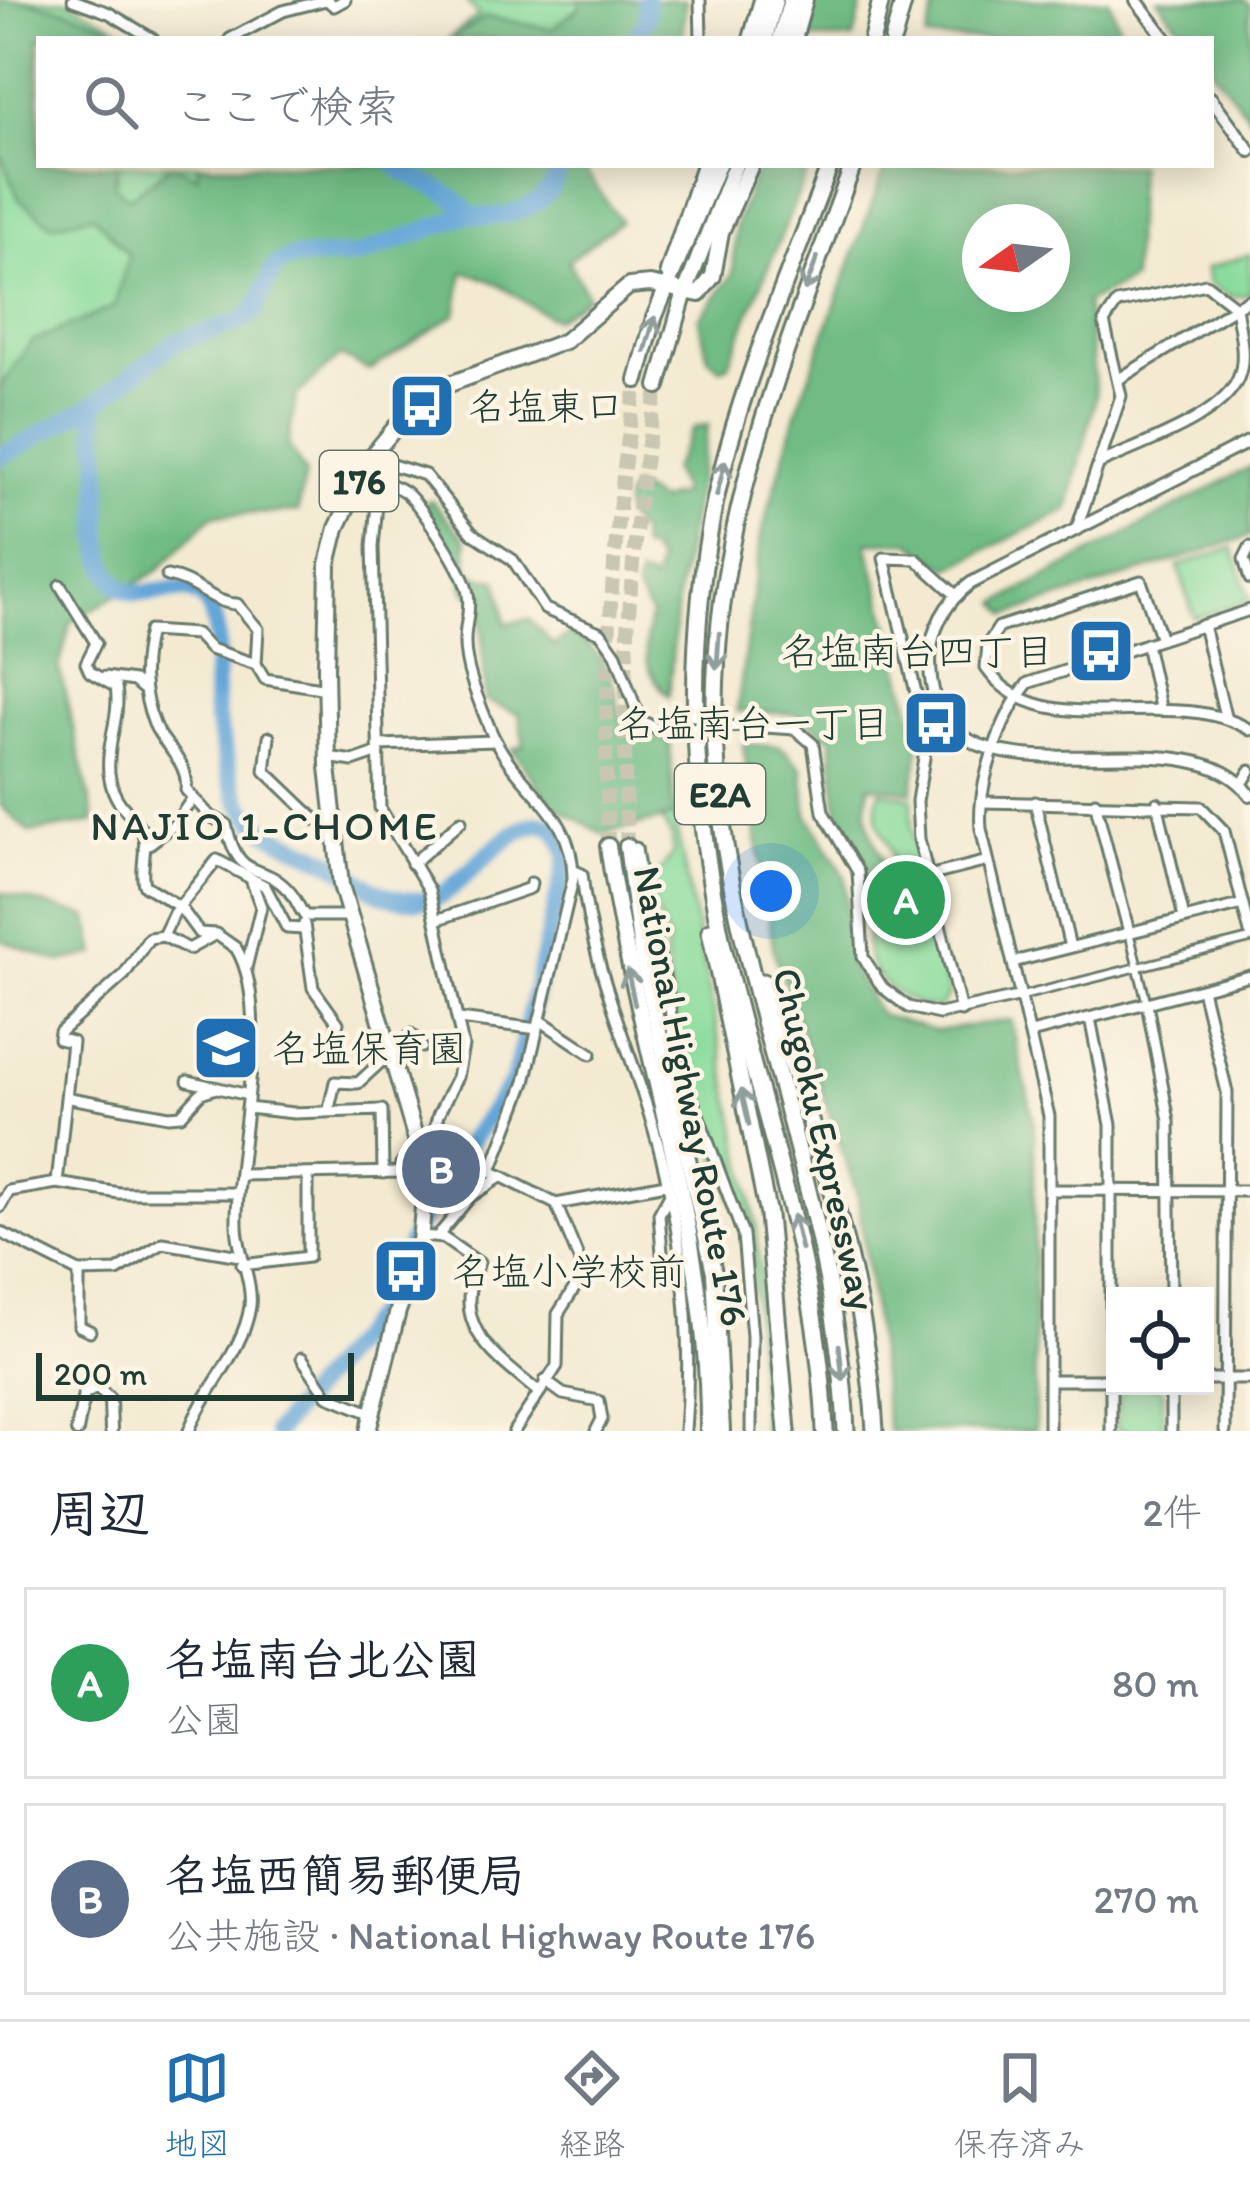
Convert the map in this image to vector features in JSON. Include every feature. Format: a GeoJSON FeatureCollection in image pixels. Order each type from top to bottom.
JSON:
{"type":"FeatureCollection","features":[{"type":"Feature","properties":{"kind":"highway"},"geometry":{"type":"LineString","coordinates":[[752,36],[762,0]]}},
{"type":"Feature","properties":{"kind":"highway"},"geometry":{"type":"LineString","coordinates":[[766,36],[775,0]]}},
{"type":"Feature","properties":{"kind":"highway"},"geometry":{"type":"LineString","coordinates":[[781,36],[791,0]]}},
{"type":"Feature","properties":{"kind":"highway"},"geometry":{"type":"LineString","coordinates":[[795,36],[805,0]]}},
{"type":"Feature","properties":{"kind":"highway"},"geometry":{"type":"LineString","coordinates":[[873,36],[881,0]]}},
{"type":"Feature","properties":{"kind":"highway"},"geometry":{"type":"LineString","coordinates":[[894,36],[904,0]]}},
{"type":"Feature","properties":{"kind":"highway"},"geometry":{"type":"LineString","coordinates":[[666,289],[670,251],[703,168]]}},
{"type":"Feature","properties":{"kind":"highway"},"geometry":{"type":"LineString","coordinates":[[637,380],[666,289],[717,168]]}},
{"type":"Feature","properties":{"kind":"highway"},"geometry":{"type":"LineString","coordinates":[[658,386],[684,295],[734,168]]}},
{"type":"Feature","properties":{"kind":"highway"},"geometry":{"type":"LineString","coordinates":[[666,289],[699,294],[713,275],[721,232],[750,168]]}},
{"type":"Feature","properties":{"kind":"highway","name":"Chugoku Expressway"},"geometry":{"type":"LineString","coordinates":[[825,1431],[805,1265],[723,946],[694,747],[698,613],[720,480],[765,337],[829,168]]}},
{"type":"Feature","properties":{"kind":"highway","name":"Chugoku Expressway"},"geometry":{"type":"LineString","coordinates":[[846,1431],[827,1264],[730,876],[721,809],[716,681],[729,549],[760,418],[852,168]]}},
{"type":"Feature","properties":{"kind":"highway","name":"176"},"geometry":{"type":"LineString","coordinates":[[368,1431],[430,1237],[424,1155],[340,886],[328,757],[328,564],[343,511],[406,410],[437,385],[565,341],[629,286],[666,289]]}},
{"type":"Feature","properties":{"kind":"highway"},"geometry":{"type":"LineString","coordinates":[[694,747],[702,880],[767,1216],[788,1431]]}},
{"type":"Feature","properties":{"kind":"highway","name":"National Highway Route 176"},"geometry":{"type":"LineString","coordinates":[[608,846],[630,986],[700,1276],[709,1431]]}},
{"type":"Feature","properties":{"kind":"highway","name":"National Highway Route 176"},"geometry":{"type":"LineString","coordinates":[[631,847],[641,958],[714,1272],[722,1431]]}},
{"type":"Feature","properties":{"kind":"highway"},"geometry":{"type":"LineString","coordinates":[[730,876],[838,1206],[864,1326],[875,1431]]}},
{"type":"Feature","properties":{"kind":"street"},"geometry":{"type":"LineString","coordinates":[[73,0],[109,13],[148,36]]}},
{"type":"Feature","properties":{"kind":"street"},"geometry":{"type":"LineString","coordinates":[[236,36],[283,11],[327,0],[334,6],[346,0]]}},
{"type":"Feature","properties":{"kind":"street"},"geometry":{"type":"LineString","coordinates":[[700,0],[701,36]]}},
{"type":"Feature","properties":{"kind":"street"},"geometry":{"type":"LineString","coordinates":[[1136,0],[1164,36]]}},
{"type":"Feature","properties":{"kind":"street"},"geometry":{"type":"LineString","coordinates":[[1214,102],[1250,151]]}},
{"type":"Feature","properties":{"kind":"street"},"geometry":{"type":"LineString","coordinates":[[1077,528],[1121,396],[1104,322],[1117,303],[1206,284],[1236,307],[1242,364],[1231,395],[1210,411],[1100,463]]}},
{"type":"Feature","properties":{"kind":"street"},"geometry":{"type":"LineString","coordinates":[[1119,379],[1250,299]]}},
{"type":"Feature","properties":{"kind":"street"},"geometry":{"type":"LineString","coordinates":[[1250,441],[1077,528],[957,596],[934,634],[931,679],[948,718],[969,738],[997,751],[1190,760],[1246,790],[1250,771]]}},
{"type":"Feature","properties":{"kind":"street"},"geometry":{"type":"LineString","coordinates":[[240,1175],[401,1172],[401,1164],[424,1155],[432,1141],[463,1061],[429,890],[380,808],[373,546],[379,482],[376,460],[425,475],[472,533],[513,560],[545,609],[601,633],[616,654],[640,720],[657,729],[750,725],[795,729],[813,744],[823,812],[858,872],[861,946],[874,978],[890,996],[922,1013],[961,1011],[1250,936],[1224,831],[1201,807],[982,802]]}},
{"type":"Feature","properties":{"kind":"street"},"geometry":{"type":"LineString","coordinates":[[379,482],[403,490],[415,502],[462,574],[470,605],[466,655],[495,741],[542,806],[561,820],[573,870],[525,1082],[491,1171],[556,1204],[666,1184]]}},
{"type":"Feature","properties":{"kind":"street"},"geometry":{"type":"LineString","coordinates":[[1250,548],[1244,559],[1250,578]]}},
{"type":"Feature","properties":{"kind":"street"},"geometry":{"type":"LineString","coordinates":[[957,596],[916,560],[884,558],[927,740],[917,815],[961,1011]]}},
{"type":"Feature","properties":{"kind":"street"},"geometry":{"type":"LineString","coordinates":[[167,576],[202,589],[219,603],[237,604],[258,629],[256,664]]}},
{"type":"Feature","properties":{"kind":"street"},"geometry":{"type":"LineString","coordinates":[[1161,639],[1141,581],[1006,624],[993,633],[986,668],[1017,698],[1048,710],[1160,707],[1225,716],[1250,730]]}},
{"type":"Feature","properties":{"kind":"street"},"geometry":{"type":"LineString","coordinates":[[60,585],[97,643],[86,663],[90,672],[134,680],[146,692]]}},
{"type":"Feature","properties":{"kind":"street"},"geometry":{"type":"LineString","coordinates":[[1049,1431],[1049,1116],[988,861],[982,802],[1017,698],[1038,677],[1250,610]]}},
{"type":"Feature","properties":{"kind":"street"},"geometry":{"type":"LineString","coordinates":[[1203,626],[1225,716]]}},
{"type":"Feature","properties":{"kind":"street"},"geometry":{"type":"LineString","coordinates":[[326,689],[272,683],[256,664],[210,649],[196,634],[149,631],[140,667],[153,721],[187,773],[186,790],[192,800],[226,824],[232,850],[249,871],[292,893],[304,922],[313,988],[338,1023]]}},
{"type":"Feature","properties":{"kind":"street"},"geometry":{"type":"LineString","coordinates":[[1146,644],[1160,707]]}},
{"type":"Feature","properties":{"kind":"street"},"geometry":{"type":"LineString","coordinates":[[105,677],[116,687],[119,704],[110,775],[118,805],[142,830],[144,848]]}},
{"type":"Feature","properties":{"kind":"street"},"geometry":{"type":"LineString","coordinates":[[269,737],[265,771],[316,820],[332,820]]}},
{"type":"Feature","properties":{"kind":"street"},"geometry":{"type":"LineString","coordinates":[[328,757],[353,761],[379,748],[495,741]]}},
{"type":"Feature","properties":{"kind":"street"},"geometry":{"type":"LineString","coordinates":[[189,1431],[244,1330],[251,1302],[241,1261],[236,1193],[252,1016],[244,974],[236,948],[217,934],[199,932],[180,907],[144,885],[138,862],[144,848],[174,825],[192,800]]}},
{"type":"Feature","properties":{"kind":"street"},"geometry":{"type":"LineString","coordinates":[[1035,802],[1070,947]]}},
{"type":"Feature","properties":{"kind":"street"},"geometry":{"type":"LineString","coordinates":[[1095,802],[1165,1080],[1171,1287]]}},
{"type":"Feature","properties":{"kind":"street"},"geometry":{"type":"LineString","coordinates":[[1157,803],[1184,918]]}},
{"type":"Feature","properties":{"kind":"street"},"geometry":{"type":"LineString","coordinates":[[412,864],[461,821]]}},
{"type":"Feature","properties":{"kind":"street"},"geometry":{"type":"LineString","coordinates":[[631,847],[673,1014],[673,1047],[746,1250],[751,1431]]}},
{"type":"Feature","properties":{"kind":"street"},"geometry":{"type":"LineString","coordinates":[[164,936],[214,861],[266,886],[287,928],[347,916]]}},
{"type":"Feature","properties":{"kind":"street"},"geometry":{"type":"LineString","coordinates":[[928,876],[988,861]]}},
{"type":"Feature","properties":{"kind":"street"},"geometry":{"type":"LineString","coordinates":[[573,870],[582,874],[593,949],[646,1103],[669,1196],[686,1304],[685,1431]]}},
{"type":"Feature","properties":{"kind":"street"},"geometry":{"type":"LineString","coordinates":[[244,974],[261,907],[251,881]]}},
{"type":"Feature","properties":{"kind":"street"},"geometry":{"type":"LineString","coordinates":[[436,920],[530,888],[531,883]]}},
{"type":"Feature","properties":{"kind":"street"},"geometry":{"type":"LineString","coordinates":[[1013,962],[1243,904]]}},
{"type":"Feature","properties":{"kind":"street"},"geometry":{"type":"LineString","coordinates":[[57,1183],[70,1098],[72,1042],[57,1036],[124,975],[149,938],[164,936],[189,950],[217,934]]}},
{"type":"Feature","properties":{"kind":"street"},"geometry":{"type":"LineString","coordinates":[[1031,1034],[1250,976]]}},
{"type":"Feature","properties":{"kind":"street"},"geometry":{"type":"LineString","coordinates":[[1202,989],[1227,1092],[1225,1431]]}},
{"type":"Feature","properties":{"kind":"street"},"geometry":{"type":"LineString","coordinates":[[1090,1018],[1108,1093],[1113,1287]]}},
{"type":"Feature","properties":{"kind":"street"},"geometry":{"type":"LineString","coordinates":[[458,1019],[539,1024],[591,1054]]}},
{"type":"Feature","properties":{"kind":"street"},"geometry":{"type":"LineString","coordinates":[[329,1109],[334,1082],[358,1083],[411,1034],[422,1047]]}},
{"type":"Feature","properties":{"kind":"street"},"geometry":{"type":"LineString","coordinates":[[188,1081],[248,1095]]}},
{"type":"Feature","properties":{"kind":"street"},"geometry":{"type":"LineString","coordinates":[[70,1098],[170,1116],[181,1115],[201,1093],[217,1088]]}},
{"type":"Feature","properties":{"kind":"street"},"geometry":{"type":"LineString","coordinates":[[247,1108],[386,1114],[383,1173]]}},
{"type":"Feature","properties":{"kind":"street"},"geometry":{"type":"LineString","coordinates":[[0,1232],[80,1272],[117,1271],[163,1243],[241,1261],[308,1257],[308,1175]]}},
{"type":"Feature","properties":{"kind":"street"},"geometry":{"type":"LineString","coordinates":[[502,1176],[470,1197],[430,1237],[479,1263],[467,1287],[471,1318],[485,1345],[541,1386],[598,1401],[602,1419],[596,1431]]}},
{"type":"Feature","properties":{"kind":"street"},"geometry":{"type":"LineString","coordinates":[[0,1207],[9,1191],[57,1183],[119,1193],[236,1193]]}},
{"type":"Feature","properties":{"kind":"street"},"geometry":{"type":"LineString","coordinates":[[1051,1190],[1250,1191]]}},
{"type":"Feature","properties":{"kind":"street"},"geometry":{"type":"LineString","coordinates":[[664,1279],[659,1214],[669,1196]]}},
{"type":"Feature","properties":{"kind":"street"},"geometry":{"type":"LineString","coordinates":[[514,1431],[557,1366],[558,1314],[579,1281],[580,1262],[556,1204]]}},
{"type":"Feature","properties":{"kind":"street"},"geometry":{"type":"LineString","coordinates":[[80,1272],[79,1326],[90,1331]]}},
{"type":"Feature","properties":{"kind":"street"},"geometry":{"type":"LineString","coordinates":[[302,1358],[328,1396],[373,1414]]}},
{"type":"Feature","properties":{"kind":"street"},"geometry":{"type":"LineString","coordinates":[[1214,1379],[1250,1379]]}},
{"type":"Feature","properties":{"kind":"street"},"geometry":{"type":"LineString","coordinates":[[1050,1380],[1106,1380]]}},
{"type":"Feature","properties":{"kind":"street"},"geometry":{"type":"LineString","coordinates":[[77,1431],[84,1394],[97,1387],[110,1400],[111,1431]]}},
{"type":"Feature","properties":{"kind":"street"},"geometry":{"type":"LineString","coordinates":[[1111,1431],[1112,1395]]}},
{"type":"Feature","properties":{"kind":"street"},"geometry":{"type":"LineString","coordinates":[[1171,1395],[1171,1431]]}},
{"type":"Feature","properties":{"kind":"green space"},"geometry":{"type":"Polygon","coordinates":[[[0,0],[65,0],[135,36],[36,36],[36,168],[539,168],[0,441],[0,0]]]}},
{"type":"Feature","properties":{"kind":"green space"},"geometry":{"type":"Polygon","coordinates":[[[0,0],[69,10],[126,36],[36,36],[36,168],[118,168],[114,186],[129,198],[168,168],[197,176],[198,168],[583,168],[620,221],[568,261],[588,296],[555,319],[489,280],[463,272],[456,314],[370,370],[340,356],[296,396],[288,445],[305,473],[298,512],[213,515],[157,571],[71,622],[59,667],[95,822],[30,833],[0,805],[0,387],[31,342],[114,307],[129,255],[93,215],[52,225],[19,199],[0,153],[0,0]]]}},
{"type":"Feature","properties":{"kind":"green space"},"geometry":{"type":"Polygon","coordinates":[[[465,0],[634,0],[625,36],[452,36],[479,15],[465,0]]]}},
{"type":"Feature","properties":{"kind":"green space"},"geometry":{"type":"Polygon","coordinates":[[[579,0],[686,0],[682,36],[455,36],[486,17],[552,29],[581,6],[579,0]]]}},
{"type":"Feature","properties":{"kind":"green space"},"geometry":{"type":"Polygon","coordinates":[[[811,0],[863,0],[855,36],[803,36],[811,0]]]}},
{"type":"Feature","properties":{"kind":"green space"},"geometry":{"type":"Polygon","coordinates":[[[937,0],[1109,0],[1123,36],[927,36],[937,0]]]}},
{"type":"Feature","properties":{"kind":"green space"},"geometry":{"type":"Polygon","coordinates":[[[1158,0],[1244,0],[1250,5],[1250,118],[1214,72],[1214,36],[1187,36],[1158,0]]]}},
{"type":"Feature","properties":{"kind":"green space"},"geometry":{"type":"Polygon","coordinates":[[[757,168],[809,168],[728,366],[720,368],[708,358],[699,319],[733,274],[736,224],[757,168]]]}},
{"type":"Feature","properties":{"kind":"green space"},"geometry":{"type":"Polygon","coordinates":[[[885,168],[1138,168],[1132,280],[1086,303],[1096,396],[1068,510],[949,568],[910,542],[867,542],[920,744],[912,792],[869,785],[867,816],[883,865],[871,902],[860,860],[838,815],[831,738],[798,714],[737,711],[761,537],[798,407],[885,168]]]}},
{"type":"Feature","properties":{"kind":"green space"},"geometry":{"type":"Polygon","coordinates":[[[1250,254],[1250,294],[1232,297],[1209,284],[1206,269],[1250,254]]]}},
{"type":"Feature","properties":{"kind":"green space"},"geometry":{"type":"Polygon","coordinates":[[[708,425],[677,600],[669,696],[650,668],[646,638],[651,615],[636,590],[639,576],[655,580],[658,563],[649,550],[641,549],[640,533],[625,517],[624,502],[632,486],[659,501],[682,493],[672,470],[693,428],[708,425]]]}},
{"type":"Feature","properties":{"kind":"green space"},"geometry":{"type":"Polygon","coordinates":[[[1250,467],[1250,536],[1008,615],[998,603],[1250,467]]]}},
{"type":"Feature","properties":{"kind":"green space"},"geometry":{"type":"Polygon","coordinates":[[[431,500],[466,540],[468,569],[478,577],[498,580],[506,624],[529,619],[554,646],[569,634],[581,640],[606,669],[621,720],[646,738],[670,741],[674,816],[603,834],[552,804],[512,749],[524,746],[519,714],[485,701],[481,603],[464,591],[461,567],[421,507],[431,500]]]}},
{"type":"Feature","properties":{"kind":"green space"},"geometry":{"type":"Polygon","coordinates":[[[1233,548],[1250,600],[1194,618],[1178,566],[1233,548]]]}},
{"type":"Feature","properties":{"kind":"green space"},"geometry":{"type":"Polygon","coordinates":[[[743,744],[781,747],[802,768],[807,814],[845,876],[850,965],[880,1015],[935,1031],[1011,1020],[1034,1122],[1035,1431],[888,1431],[858,1197],[774,952],[743,744]]]}},
{"type":"Feature","properties":{"kind":"green space"},"geometry":{"type":"Polygon","coordinates":[[[880,791],[912,798],[912,833],[949,994],[939,1008],[913,1002],[887,985],[866,948],[893,873],[891,853],[878,822],[880,791]]]}},
{"type":"Feature","properties":{"kind":"green space"},"geometry":{"type":"Polygon","coordinates":[[[674,816],[756,1225],[772,1431],[762,1431],[751,1247],[690,1084],[696,1068],[680,1050],[665,955],[668,939],[651,901],[652,884],[673,853],[672,837],[661,819],[674,816]]]}},
{"type":"Feature","properties":{"kind":"green space"},"geometry":{"type":"Polygon","coordinates":[[[0,892],[88,917],[96,954],[60,962],[0,940],[0,892]]]}},
{"type":"Feature","properties":{"kind":"green space"},"geometry":{"type":"Polygon","coordinates":[[[1163,1395],[1162,1431],[1117,1431],[1118,1397],[1163,1395]]]}},
{"type":"Feature","properties":{"kind":"waterway"},"geometry":{"type":"LineString","coordinates":[[638,36],[647,18],[646,0]]}},
{"type":"Feature","properties":{"kind":"waterway"},"geometry":{"type":"LineString","coordinates":[[400,168],[454,198],[469,214]]}},
{"type":"Feature","properties":{"kind":"waterway"},"geometry":{"type":"LineString","coordinates":[[0,457],[95,404],[175,342],[239,322],[255,311],[275,266],[291,258],[357,256],[469,214],[513,213],[548,191],[559,168]]}},
{"type":"Feature","properties":{"kind":"waterway"},"geometry":{"type":"LineString","coordinates":[[95,404],[104,560],[121,588],[137,593],[184,590],[207,602],[217,639],[215,709],[225,756],[239,799],[259,825],[374,889],[408,900],[436,898],[525,828],[543,824],[557,833],[567,858],[514,1081],[454,1162],[417,1227],[386,1304],[276,1431]]}},
{"type":"Feature","properties":{"kind":"tunnel"},"geometry":{"type":"LineString","coordinates":[[608,846],[610,612],[637,380]]}},
{"type":"Feature","properties":{"kind":"tunnel"},"geometry":{"type":"LineString","coordinates":[[627,846],[629,615],[658,386]]}},
{"type":"Feature","properties":{"kind":"place","name":"名塩東口"},"geometry":{"type":"Point","coordinates":[422,406]}},
{"type":"Feature","properties":{"kind":"place","name":"名塩南台四丁目"},"geometry":{"type":"Point","coordinates":[1101,651]}},
{"type":"Feature","properties":{"kind":"place","name":"名塩南台一丁目"},"geometry":{"type":"Point","coordinates":[936,723]}},
{"type":"Feature","properties":{"kind":"place","name":"名塩南台北公園"},"geometry":{"type":"Point","coordinates":[906,900]}},
{"type":"Feature","properties":{"kind":"place","name":"名塩保育園"},"geometry":{"type":"Point","coordinates":[226,1048]}},
{"type":"Feature","properties":{"kind":"place","name":"名塩西簡易郵便局"},"geometry":{"type":"Point","coordinates":[441,1169]}},
{"type":"Feature","properties":{"kind":"place","name":"名塩小学校前"},"geometry":{"type":"Point","coordinates":[406,1271]}},
{"type":"Feature","properties":{"kind":"district","name":"NAJIO 1-CHOME"},"geometry":{"type":"Point","coordinates":[265,825]}}]}
